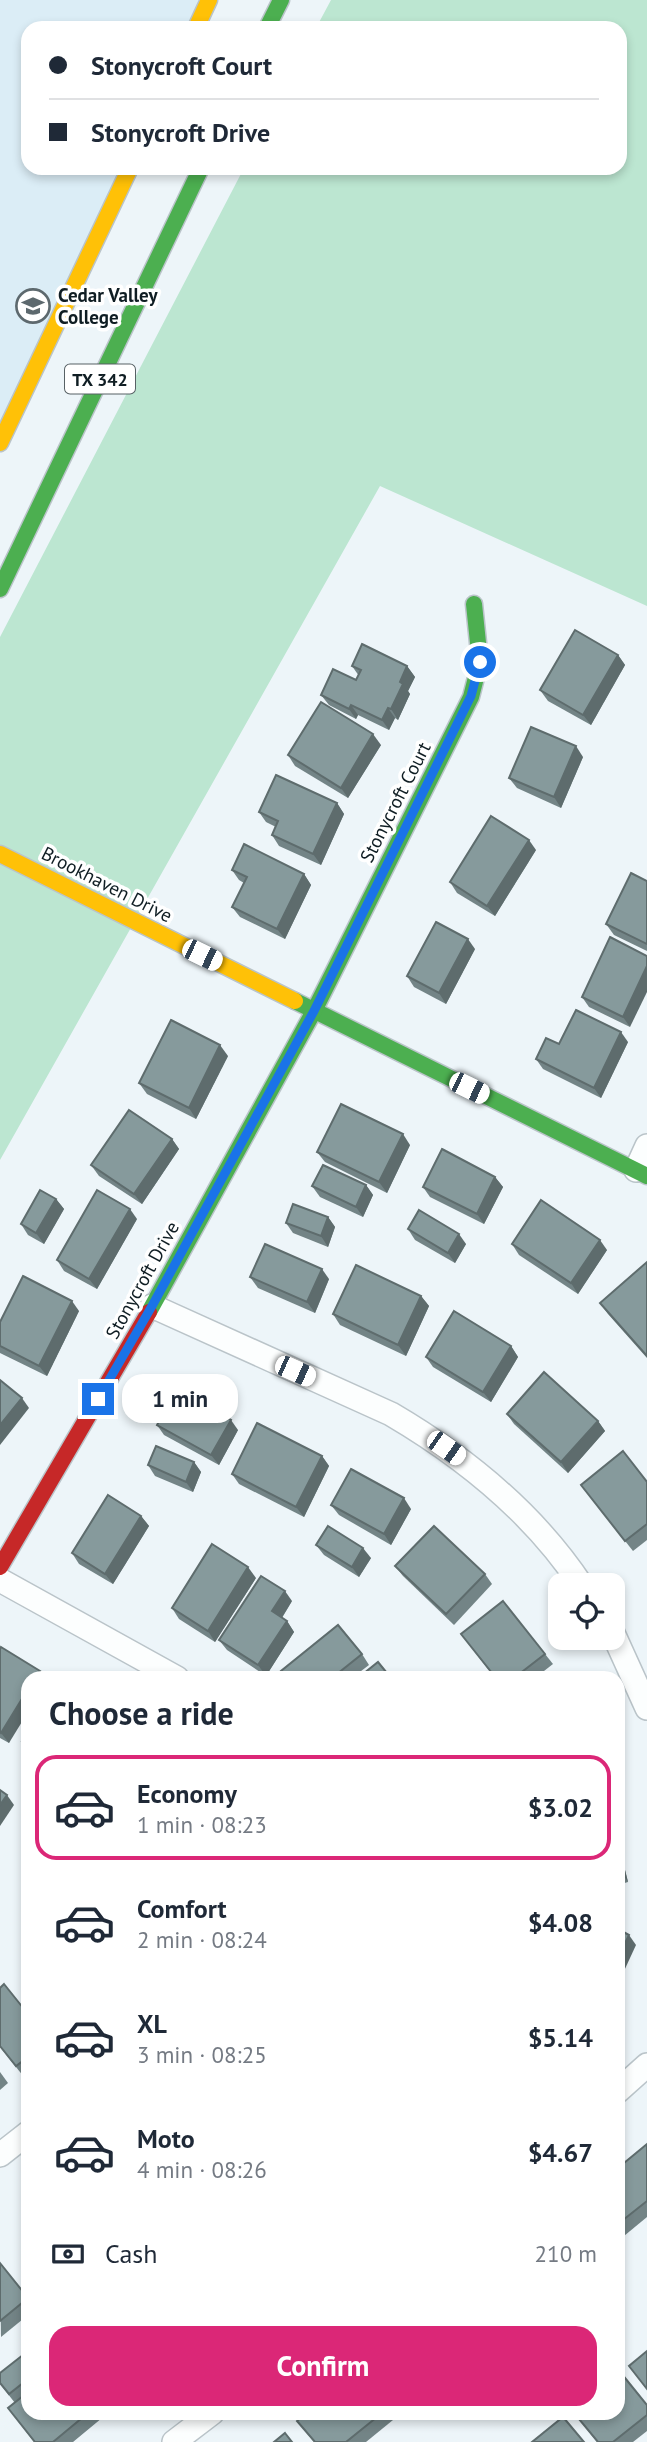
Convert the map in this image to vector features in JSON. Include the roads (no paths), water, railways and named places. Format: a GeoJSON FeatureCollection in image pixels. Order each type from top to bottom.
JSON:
{"type":"FeatureCollection","features":[{"type":"Feature","properties":{"kind":"street"},"geometry":{"type":"LineString","coordinates":[[199,21],[209,0]]}},
{"type":"Feature","properties":{"kind":"street"},"geometry":{"type":"LineString","coordinates":[[270,21],[281,0]]}},
{"type":"Feature","properties":{"kind":"street","name":"TX 342"},"geometry":{"type":"LineString","coordinates":[[0,443],[127,175]]}},
{"type":"Feature","properties":{"kind":"street","name":"TX 342"},"geometry":{"type":"LineString","coordinates":[[0,589],[198,175]]}},
{"type":"Feature","properties":{"kind":"street","name":"Stonycroft Court"},"geometry":{"type":"LineString","coordinates":[[314,1011],[471,696],[480,662],[474,604]]}},
{"type":"Feature","properties":{"kind":"street","name":"Brookhaven Drive"},"geometry":{"type":"LineString","coordinates":[[0,854],[641,1173]]}},
{"type":"Feature","properties":{"kind":"street","name":"Stonycroft Drive"},"geometry":{"type":"LineString","coordinates":[[0,1567],[152,1306],[314,1011]]}},
{"type":"Feature","properties":{"kind":"street"},"geometry":{"type":"LineString","coordinates":[[641,1173],[647,1146]]}},
{"type":"Feature","properties":{"kind":"street"},"geometry":{"type":"LineString","coordinates":[[152,1306],[391,1414],[426,1435],[492,1483],[545,1537],[572,1573]]}},
{"type":"Feature","properties":{"kind":"street"},"geometry":{"type":"LineString","coordinates":[[0,1580],[164,1671]]}},
{"type":"Feature","properties":{"kind":"street"},"geometry":{"type":"LineString","coordinates":[[621,1650],[647,1709]]}},
{"type":"Feature","properties":{"kind":"street"},"geometry":{"type":"LineString","coordinates":[[625,2085],[647,2065]]}},
{"type":"Feature","properties":{"kind":"street"},"geometry":{"type":"LineString","coordinates":[[0,2155],[21,2138]]}},
{"type":"Feature","properties":{"kind":"street"},"geometry":{"type":"LineString","coordinates":[[174,2442],[203,2420]]}},
{"type":"Feature","properties":{"kind":"place","name":"Cedar Valley College"},"geometry":{"type":"Point","coordinates":[33,306]}}]}
